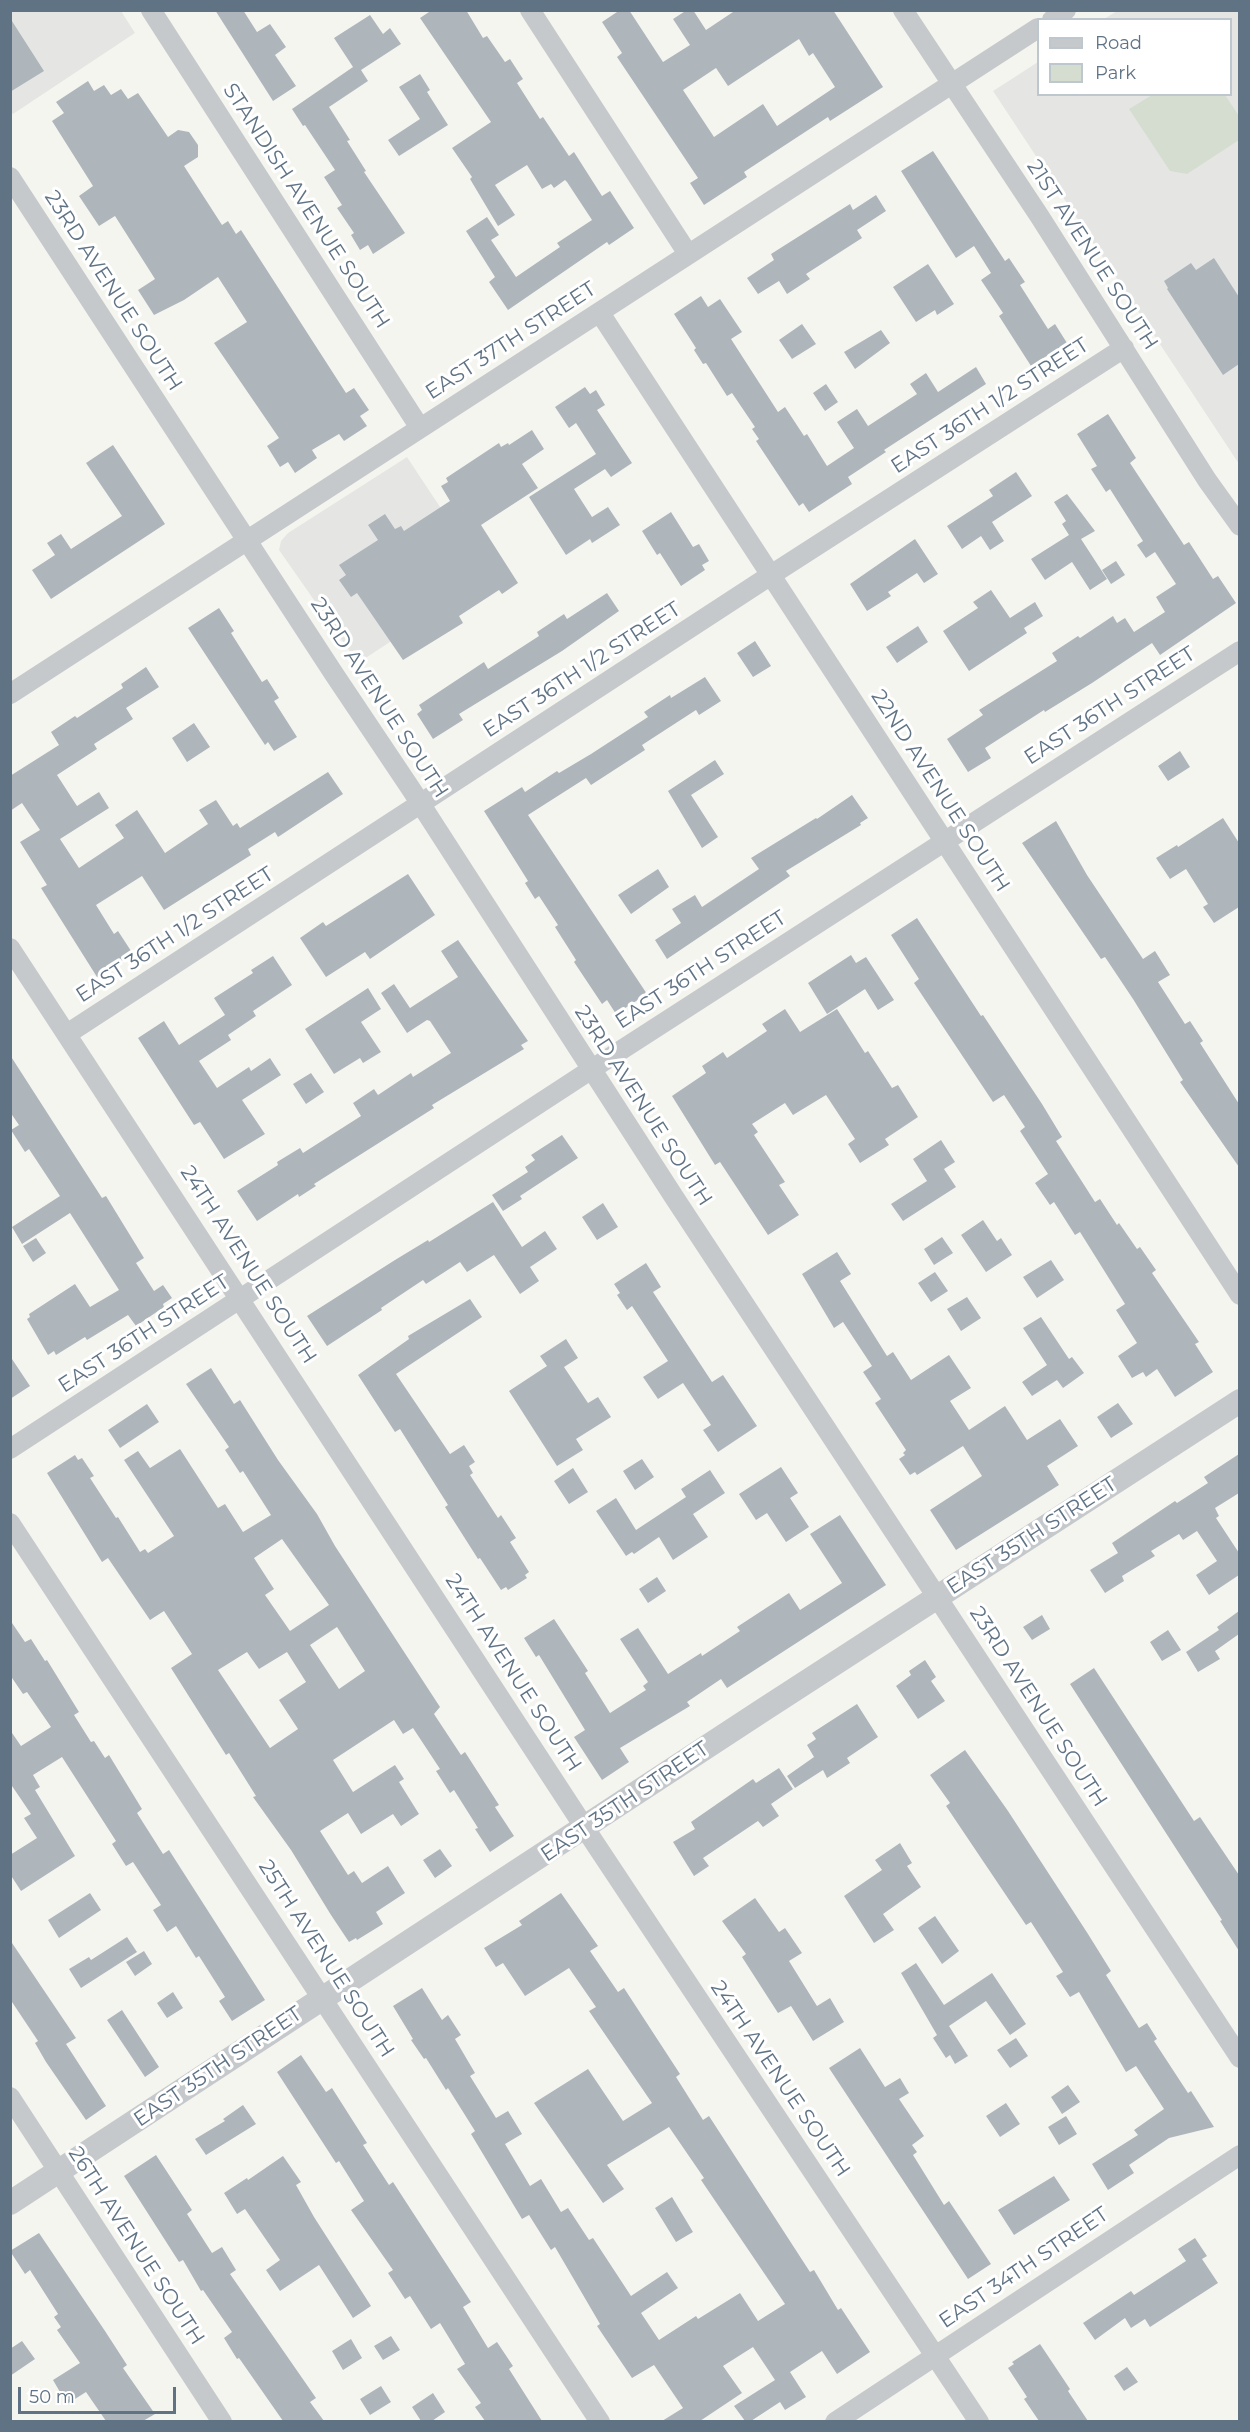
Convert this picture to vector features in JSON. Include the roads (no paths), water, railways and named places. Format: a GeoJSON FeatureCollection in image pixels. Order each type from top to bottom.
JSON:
{"type":"FeatureCollection","features":[{"type":"Feature","properties":{"kind":"street","name":"STANDISH AVENUE SOUTH"},"geometry":{"type":"LineString","coordinates":[[151,10],[420,428]]}},
{"type":"Feature","properties":{"kind":"street"},"geometry":{"type":"LineString","coordinates":[[530,10],[688,254]]}},
{"type":"Feature","properties":{"kind":"street","name":"21ST AVENUE SOUTH"},"geometry":{"type":"LineString","coordinates":[[903,10],[1040,217],[1239,526]]}},
{"type":"Feature","properties":{"kind":"street","name":"EAST 37TH STREET"},"geometry":{"type":"LineString","coordinates":[[10,694],[1037,29]]}},
{"type":"Feature","properties":{"kind":"street","name":"23RD AVENUE SOUTH"},"geometry":{"type":"LineString","coordinates":[[10,177],[421,804],[591,1070],[1239,2058]]}},
{"type":"Feature","properties":{"kind":"street","name":"22ND AVENUE SOUTH"},"geometry":{"type":"LineString","coordinates":[[600,313],[1239,1295]]}},
{"type":"Feature","properties":{"kind":"street","name":"EAST 36TH 1/2 STREET"},"geometry":{"type":"LineString","coordinates":[[67,1034],[771,574],[1124,348]]}},
{"type":"Feature","properties":{"kind":"street","name":"EAST 36TH STREET"},"geometry":{"type":"LineString","coordinates":[[10,1449],[1239,651]]}},
{"type":"Feature","properties":{"kind":"street","name":"24TH AVENUE SOUTH"},"geometry":{"type":"LineString","coordinates":[[10,948],[241,1298],[585,1828],[979,2421]]}},
{"type":"Feature","properties":{"kind":"street","name":"EAST 35TH STREET"},"geometry":{"type":"LineString","coordinates":[[10,2203],[1239,1401]]}},
{"type":"Feature","properties":{"kind":"street","name":"25TH AVENUE SOUTH"},"geometry":{"type":"LineString","coordinates":[[10,1523],[600,2421]]}},
{"type":"Feature","properties":{"kind":"street","name":"26TH AVENUE SOUTH"},"geometry":{"type":"LineString","coordinates":[[10,2097],[222,2421]]}},
{"type":"Feature","properties":{"kind":"street","name":"EAST 34TH STREET"},"geometry":{"type":"LineString","coordinates":[[836,2421],[1239,2154]]}}]}
